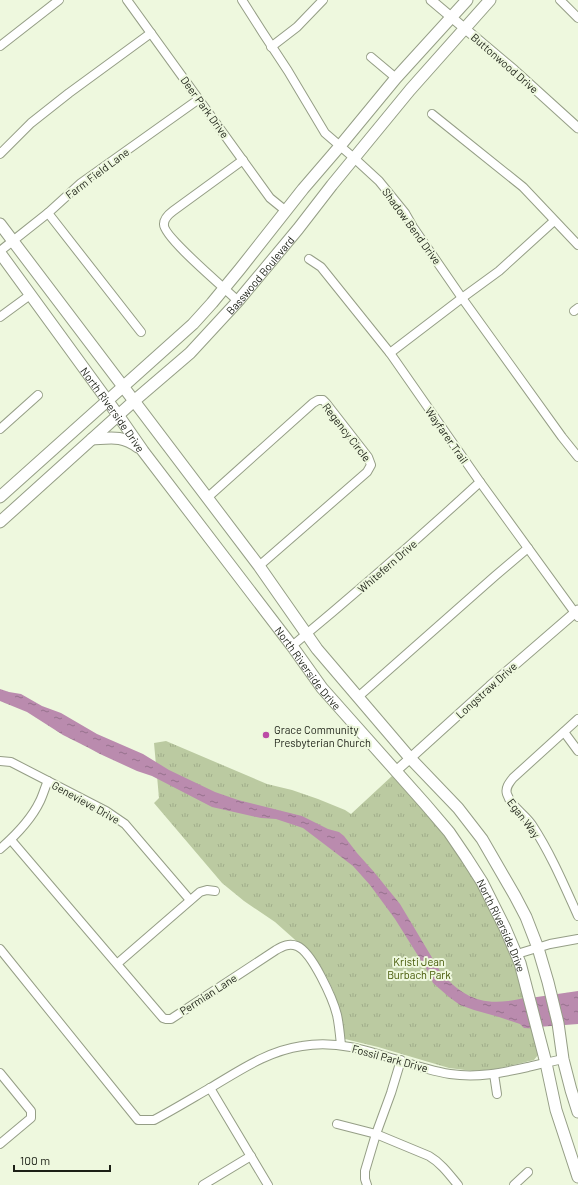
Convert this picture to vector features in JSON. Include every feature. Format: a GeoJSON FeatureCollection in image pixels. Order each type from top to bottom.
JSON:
{"type":"FeatureCollection","features":[{"type":"Feature","properties":{"kind":"main road","name":"Basswood Boulevard"},"geometry":{"type":"LineString","coordinates":[[0,497],[193,324],[396,78],[467,0]]}},
{"type":"Feature","properties":{"kind":"main road","name":"Basswood Boulevard"},"geometry":{"type":"LineString","coordinates":[[0,522],[92,440],[118,414],[190,353],[238,301],[298,230],[332,185],[410,90],[490,0]]}},
{"type":"Feature","properties":{"kind":"main road","name":"North Riverside Drive"},"geometry":{"type":"LineString","coordinates":[[0,224],[14,240],[259,566],[317,649],[410,758],[458,808],[482,839],[515,896],[538,948],[548,982],[558,1027],[563,1059],[578,1112]]}},
{"type":"Feature","properties":{"kind":"main road","name":"North Riverside Drive"},"geometry":{"type":"LineString","coordinates":[[0,252],[118,414],[143,451],[292,646],[322,688],[426,805],[448,832],[482,882],[517,954],[539,1033],[556,1110],[578,1177]]}},
{"type":"Feature","properties":{"kind":"main road"},"geometry":{"type":"LineString","coordinates":[[92,440],[121,438],[132,442],[143,451]]}},
{"type":"Feature","properties":{"kind":"street"},"geometry":{"type":"LineString","coordinates":[[0,46],[59,0]]}},
{"type":"Feature","properties":{"kind":"street","name":"Deer Park Drive"},"geometry":{"type":"LineString","coordinates":[[127,0],[270,198],[286,211]]}},
{"type":"Feature","properties":{"kind":"street","name":"Shadow Bend Drive"},"geometry":{"type":"LineString","coordinates":[[242,0],[271,47],[288,71],[325,133],[383,186],[405,213],[462,298],[578,457]]}},
{"type":"Feature","properties":{"kind":"street"},"geometry":{"type":"LineString","coordinates":[[271,47],[297,27],[323,0]]}},
{"type":"Feature","properties":{"kind":"street","name":"Buttonwood Drive"},"geometry":{"type":"LineString","coordinates":[[431,0],[577,124]]}},
{"type":"Feature","properties":{"kind":"street"},"geometry":{"type":"LineString","coordinates":[[560,0],[578,18]]}},
{"type":"Feature","properties":{"kind":"street"},"geometry":{"type":"LineString","coordinates":[[0,154],[31,123],[68,93],[151,33]]}},
{"type":"Feature","properties":{"kind":"street"},"geometry":{"type":"LineString","coordinates":[[371,57],[396,78]]}},
{"type":"Feature","properties":{"kind":"street","name":"Farm Field Lane"},"geometry":{"type":"LineString","coordinates":[[0,252],[82,183],[199,99]]}},
{"type":"Feature","properties":{"kind":"street"},"geometry":{"type":"LineString","coordinates":[[432,114],[522,188],[578,245]]}},
{"type":"Feature","properties":{"kind":"street"},"geometry":{"type":"LineString","coordinates":[[238,301],[183,251],[165,229],[164,224],[167,216],[172,211],[243,160]]}},
{"type":"Feature","properties":{"kind":"street"},"geometry":{"type":"LineString","coordinates":[[48,213],[141,332]]}},
{"type":"Feature","properties":{"kind":"street"},"geometry":{"type":"LineString","coordinates":[[390,354],[499,271],[554,221]]}},
{"type":"Feature","properties":{"kind":"street","name":"Wayfarer Trail"},"geometry":{"type":"LineString","coordinates":[[309,259],[321,267],[390,354],[480,482],[577,613]]}},
{"type":"Feature","properties":{"kind":"street"},"geometry":{"type":"LineString","coordinates":[[0,317],[30,295]]}},
{"type":"Feature","properties":{"kind":"street"},"geometry":{"type":"LineString","coordinates":[[0,428],[38,395]]}},
{"type":"Feature","properties":{"kind":"street","name":"Regency Circle"},"geometry":{"type":"LineString","coordinates":[[207,498],[312,403],[318,400],[324,400],[368,457],[371,465],[366,472],[259,566]]}},
{"type":"Feature","properties":{"kind":"street","name":"Whitefern Drive"},"geometry":{"type":"LineString","coordinates":[[292,646],[419,538],[480,482]]}},
{"type":"Feature","properties":{"kind":"street"},"geometry":{"type":"LineString","coordinates":[[358,697],[528,548]]}},
{"type":"Feature","properties":{"kind":"street","name":"Longstraw Drive"},"geometry":{"type":"LineString","coordinates":[[396,771],[490,686],[577,613]]}},
{"type":"Feature","properties":{"kind":"street","name":"Egan Way"},"geometry":{"type":"LineString","coordinates":[[578,719],[513,778],[507,786],[506,793],[509,800],[532,824],[552,859],[578,916]]}},
{"type":"Feature","properties":{"kind":"street"},"geometry":{"type":"LineString","coordinates":[[564,732],[578,751]]}},
{"type":"Feature","properties":{"kind":"street","name":"Genevieve Drive"},"geometry":{"type":"LineString","coordinates":[[0,761],[11,762],[48,780],[119,819],[135,835],[190,900]]}},
{"type":"Feature","properties":{"kind":"street"},"geometry":{"type":"LineString","coordinates":[[0,849],[11,840],[32,815],[40,801],[48,780]]}},
{"type":"Feature","properties":{"kind":"street","name":"Permian Lane"},"geometry":{"type":"LineString","coordinates":[[11,840],[118,963],[163,1018],[168,1019],[176,1015],[276,950],[288,945],[298,946],[316,967],[329,993],[337,1015],[341,1045]]}},
{"type":"Feature","properties":{"kind":"street"},"geometry":{"type":"LineString","coordinates":[[118,963],[203,890],[215,891]]}},
{"type":"Feature","properties":{"kind":"street"},"geometry":{"type":"LineString","coordinates":[[517,954],[578,939]]}},
{"type":"Feature","properties":{"kind":"street","name":"Fossil Park Drive"},"geometry":{"type":"LineString","coordinates":[[0,949],[138,1120],[154,1120],[238,1070],[268,1055],[309,1045],[329,1044],[358,1048],[423,1067],[471,1076],[494,1074],[563,1059]]}},
{"type":"Feature","properties":{"kind":"street"},"geometry":{"type":"LineString","coordinates":[[367,1185],[365,1171],[401,1060]]}},
{"type":"Feature","properties":{"kind":"street"},"geometry":{"type":"LineString","coordinates":[[0,1073],[32,1111],[31,1118],[0,1144]]}},
{"type":"Feature","properties":{"kind":"street"},"geometry":{"type":"LineString","coordinates":[[494,1074],[497,1094]]}},
{"type":"Feature","properties":{"kind":"street"},"geometry":{"type":"LineString","coordinates":[[210,1088],[268,1185]]}},
{"type":"Feature","properties":{"kind":"street"},"geometry":{"type":"LineString","coordinates":[[337,1124],[376,1134],[435,1159],[458,1185]]}},
{"type":"Feature","properties":{"kind":"street"},"geometry":{"type":"LineString","coordinates":[[203,1185],[251,1156]]}},
{"type":"Feature","properties":{"kind":"street"},"geometry":{"type":"LineString","coordinates":[[514,1185],[528,1172]]}},
{"type":"Feature","properties":{"kind":"green space","name":"Kristi Jean Burbach Park"},"geometry":{"type":"Polygon","coordinates":[[[166,741],[267,784],[292,790],[318,799],[351,814],[392,776],[443,834],[460,858],[476,883],[499,929],[514,964],[533,1031],[538,1055],[534,1060],[496,1069],[473,1071],[449,1068],[345,1039],[340,1011],[333,990],[325,974],[311,954],[275,922],[244,901],[222,883],[154,803],[159,798],[154,743],[166,741]]]}},
{"type":"Feature","properties":{"kind":"water"},"geometry":{"type":"Polygon","coordinates":[[[0,689],[21,694],[42,706],[61,713],[97,734],[143,754],[169,770],[215,792],[238,800],[302,816],[328,829],[339,832],[344,836],[400,904],[440,971],[454,986],[462,992],[478,999],[497,1002],[516,1000],[529,996],[530,998],[578,991],[578,1024],[538,1027],[539,1029],[524,1028],[520,1024],[460,1005],[433,983],[427,970],[395,919],[370,885],[353,866],[303,828],[276,819],[261,818],[212,807],[152,776],[137,771],[100,754],[63,735],[27,712],[0,701],[0,689]]]}},
{"type":"Feature","properties":{"kind":"place","name":"Grace Community Presbyterian Church"},"geometry":{"type":"Point","coordinates":[266,735]}}]}
